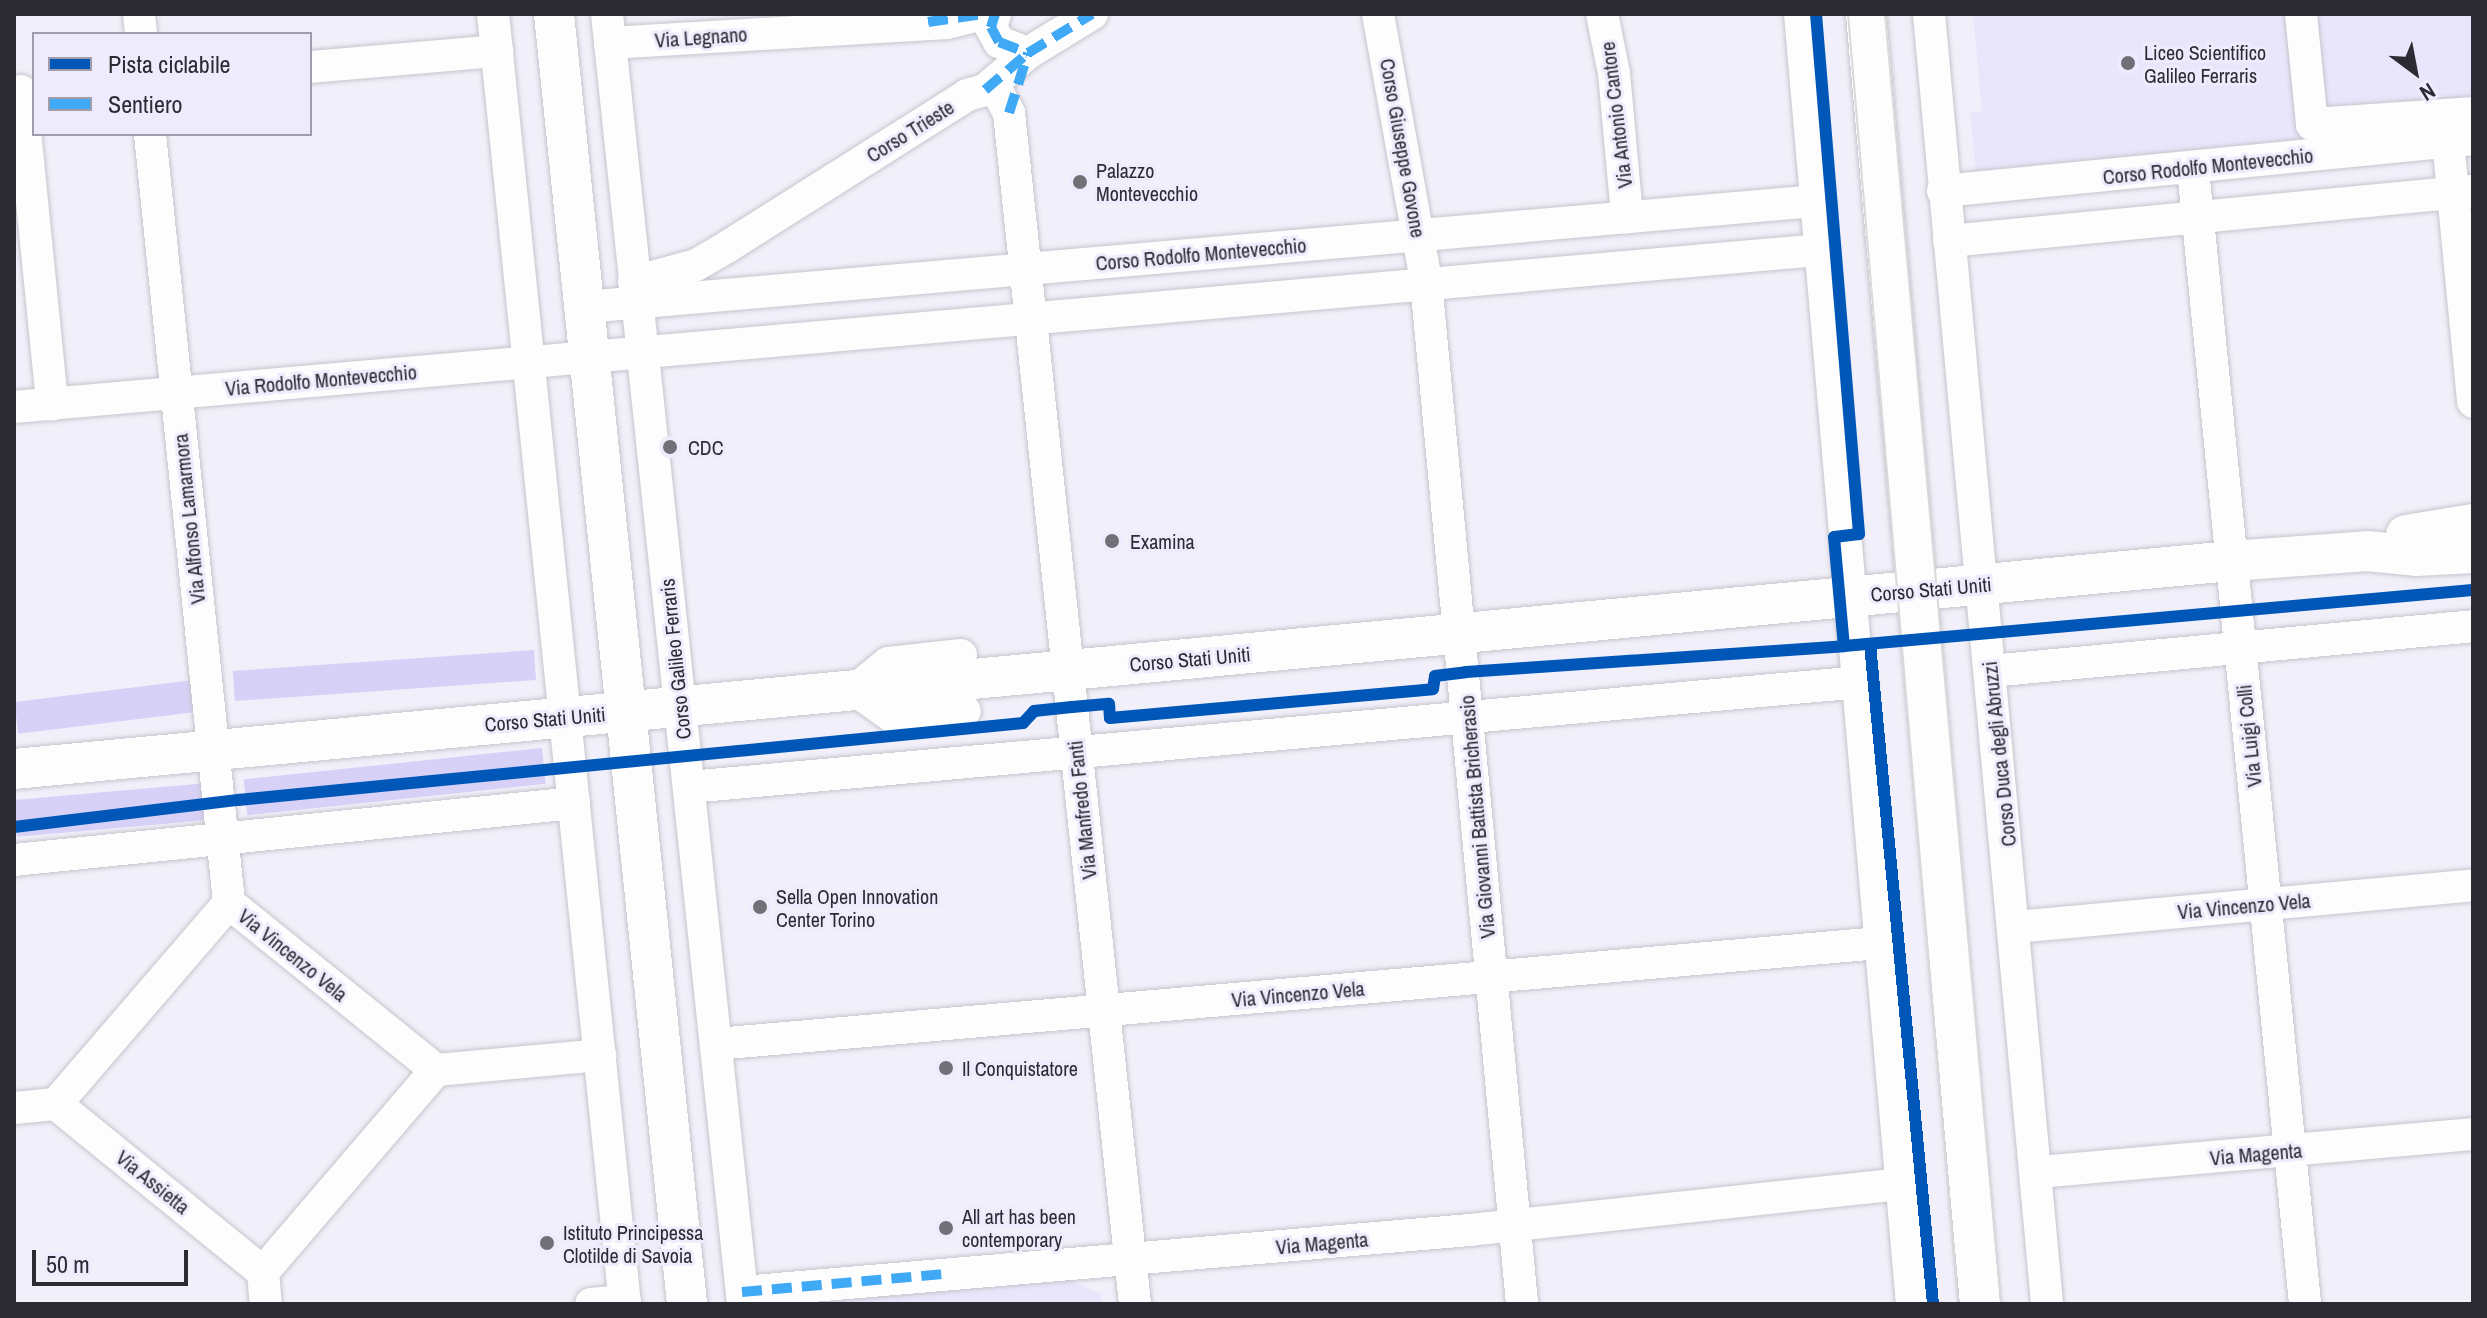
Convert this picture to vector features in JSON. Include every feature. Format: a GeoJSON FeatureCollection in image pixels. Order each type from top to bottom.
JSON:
{"type":"FeatureCollection","features":[{"type":"Feature","properties":{"kind":"main road"},"geometry":{"type":"LineString","coordinates":[[554,14],[687,1304]]}},
{"type":"Feature","properties":{"kind":"main road"},"geometry":{"type":"LineString","coordinates":[[1866,14],[1980,1304]]}},
{"type":"Feature","properties":{"kind":"main road","name":"Corso Stati Uniti"},"geometry":{"type":"LineString","coordinates":[[2367,551],[2415,532],[2473,523]]}},
{"type":"Feature","properties":{"kind":"main road","name":"Corso Stati Uniti"},"geometry":{"type":"LineString","coordinates":[[14,769],[2232,561],[2367,551],[2416,556],[2473,553]]}},
{"type":"Feature","properties":{"kind":"street"},"geometry":{"type":"LineString","coordinates":[[493,14],[625,1302],[591,1304]]}},
{"type":"Feature","properties":{"kind":"street","name":"Via Legnano"},"geometry":{"type":"LineString","coordinates":[[609,29],[928,22],[982,14]]}},
{"type":"Feature","properties":{"kind":"street"},"geometry":{"type":"LineString","coordinates":[[995,14],[991,27],[999,42],[1028,53],[1009,113]]}},
{"type":"Feature","properties":{"kind":"street","name":"Corso Trieste"},"geometry":{"type":"LineString","coordinates":[[635,292],[696,265],[727,247],[967,95],[985,90],[1028,53],[1092,14]]}},
{"type":"Feature","properties":{"kind":"street","name":"Corso Giuseppe Govone"},"geometry":{"type":"LineString","coordinates":[[1378,14],[1426,282]]}},
{"type":"Feature","properties":{"kind":"street","name":"Via Antonio Cantore"},"geometry":{"type":"LineString","coordinates":[[1602,14],[1614,73],[1627,217]]}},
{"type":"Feature","properties":{"kind":"street"},"geometry":{"type":"LineString","coordinates":[[1800,14],[1912,1304]]}},
{"type":"Feature","properties":{"kind":"street","name":"Corso Duca degli Abruzzi"},"geometry":{"type":"LineString","coordinates":[[1929,14],[1943,191],[2039,1172],[2047,1304]]}},
{"type":"Feature","properties":{"kind":"street"},"geometry":{"type":"LineString","coordinates":[[2301,14],[2312,124],[2473,113]]}},
{"type":"Feature","properties":{"kind":"street","name":"Corso Galileo Ferraris"},"geometry":{"type":"LineString","coordinates":[[609,29],[743,1298]]}},
{"type":"Feature","properties":{"kind":"street"},"geometry":{"type":"LineString","coordinates":[[312,67],[497,51]]}},
{"type":"Feature","properties":{"kind":"street"},"geometry":{"type":"LineString","coordinates":[[23,90],[52,404]]}},
{"type":"Feature","properties":{"kind":"street"},"geometry":{"type":"LineString","coordinates":[[985,90],[998,93],[1009,113]]}},
{"type":"Feature","properties":{"kind":"street","name":"Via Manfredo Fanti"},"geometry":{"type":"LineString","coordinates":[[1009,113],[1135,1304]]}},
{"type":"Feature","properties":{"kind":"street","name":"Via Alfonso Lamarmora"},"geometry":{"type":"LineString","coordinates":[[150,136],[229,903]]}},
{"type":"Feature","properties":{"kind":"street"},"geometry":{"type":"LineString","coordinates":[[2461,140],[2473,402]]}},
{"type":"Feature","properties":{"kind":"street","name":"Corso Rodolfo Montevecchio"},"geometry":{"type":"LineString","coordinates":[[1943,191],[2193,169],[2461,140]]}},
{"type":"Feature","properties":{"kind":"street","name":"Via Luigi Colli"},"geometry":{"type":"LineString","coordinates":[[2193,169],[2305,1304]]}},
{"type":"Feature","properties":{"kind":"street"},"geometry":{"type":"LineString","coordinates":[[1949,241],[2463,192]]}},
{"type":"Feature","properties":{"kind":"street","name":"Corso Rodolfo Montevecchio"},"geometry":{"type":"LineString","coordinates":[[585,307],[635,292],[748,293],[1817,201]]}},
{"type":"Feature","properties":{"kind":"street"},"geometry":{"type":"LineString","coordinates":[[727,247],[748,293]]}},
{"type":"Feature","properties":{"kind":"street"},"geometry":{"type":"LineString","coordinates":[[589,355],[1029,315],[1821,250]]}},
{"type":"Feature","properties":{"kind":"street","name":"Via Giovanni Battista Bricherasio"},"geometry":{"type":"LineString","coordinates":[[1426,282],[1462,633],[1467,717],[1522,1304]]}},
{"type":"Feature","properties":{"kind":"street","name":"Via Rodolfo Montevecchio"},"geometry":{"type":"LineString","coordinates":[[14,407],[589,355]]}},
{"type":"Feature","properties":{"kind":"street"},"geometry":{"type":"LineString","coordinates":[[1990,671],[2473,626]]}},
{"type":"Feature","properties":{"kind":"street"},"geometry":{"type":"LineString","coordinates":[[961,655],[888,663],[855,690],[893,717],[965,711]]}},
{"type":"Feature","properties":{"kind":"street"},"geometry":{"type":"LineString","coordinates":[[689,787],[1860,682]]}},
{"type":"Feature","properties":{"kind":"street"},"geometry":{"type":"LineString","coordinates":[[14,860],[574,803]]}},
{"type":"Feature","properties":{"kind":"street","name":"Via Vincenzo Vela"},"geometry":{"type":"LineString","coordinates":[[2015,927],[2473,885]]}},
{"type":"Feature","properties":{"kind":"street","name":"Via Vincenzo Vela"},"geometry":{"type":"LineString","coordinates":[[56,1104],[229,903],[436,1070]]}},
{"type":"Feature","properties":{"kind":"street","name":"Via Vincenzo Vela"},"geometry":{"type":"LineString","coordinates":[[716,1044],[1880,943]]}},
{"type":"Feature","properties":{"kind":"street"},"geometry":{"type":"LineString","coordinates":[[266,1304],[263,1272],[436,1070],[600,1055]]}},
{"type":"Feature","properties":{"kind":"street"},"geometry":{"type":"LineString","coordinates":[[14,1108],[56,1104]]}},
{"type":"Feature","properties":{"kind":"street","name":"Via Assietta"},"geometry":{"type":"LineString","coordinates":[[56,1104],[263,1272]]}},
{"type":"Feature","properties":{"kind":"street","name":"Via Magenta"},"geometry":{"type":"LineString","coordinates":[[2039,1172],[2473,1134]]}},
{"type":"Feature","properties":{"kind":"street","name":"Via Magenta"},"geometry":{"type":"LineString","coordinates":[[743,1298],[945,1274],[1517,1225],[1901,1184]]}},
{"type":"Feature","properties":{"kind":"shaded area","name":"Liceo Scientifico Galileo Ferraris"},"geometry":{"type":"Polygon","coordinates":[[[1973,14],[2473,14],[2473,123],[1976,171],[1970,113],[1982,111],[1973,14]]]}},
{"type":"Feature","properties":{"kind":"shaded area"},"geometry":{"type":"Polygon","coordinates":[[[534,650],[536,680],[235,701],[233,671],[534,650]]]}},
{"type":"Feature","properties":{"kind":"shaded area"},"geometry":{"type":"Polygon","coordinates":[[[194,680],[198,712],[18,734],[14,702],[194,680]]]}},
{"type":"Feature","properties":{"kind":"shaded area"},"geometry":{"type":"Polygon","coordinates":[[[542,748],[546,784],[247,815],[244,779],[542,748]]]}},
{"type":"Feature","properties":{"kind":"shaded area"},"geometry":{"type":"Polygon","coordinates":[[[208,783],[211,820],[17,837],[14,800],[208,783]]]}},
{"type":"Feature","properties":{"kind":"shaded area"},"geometry":{"type":"Polygon","coordinates":[[[1067,1279],[1101,1294],[1102,1304],[778,1304],[1067,1279]]]}},
{"type":"Feature","properties":{"kind":"tram line"},"geometry":{"type":"LineString","coordinates":[[1848,14],[1958,1304]]}},
{"type":"Feature","properties":{"kind":"tram line"},"geometry":{"type":"LineString","coordinates":[[1885,14],[2001,1304]]}},
{"type":"Feature","properties":{"kind":"marked path"},"geometry":{"type":"LineString","coordinates":[[928,22],[982,14]]}},
{"type":"Feature","properties":{"kind":"marked path"},"geometry":{"type":"LineString","coordinates":[[995,14],[991,27],[999,42],[1028,53]]}},
{"type":"Feature","properties":{"kind":"marked path"},"geometry":{"type":"LineString","coordinates":[[985,90],[1028,53],[1092,14]]}},
{"type":"Feature","properties":{"kind":"marked path"},"geometry":{"type":"LineString","coordinates":[[1009,113],[1028,53]]}},
{"type":"Feature","properties":{"kind":"marked path"},"geometry":{"type":"LineString","coordinates":[[742,1292],[945,1274]]}},
{"type":"Feature","properties":{"kind":"cycle path"},"geometry":{"type":"LineString","coordinates":[[1816,14],[1859,534],[1834,537],[1844,646],[2473,590]]}},
{"type":"Feature","properties":{"kind":"cycle path"},"geometry":{"type":"LineString","coordinates":[[1870,644],[1933,1304]]}},
{"type":"Feature","properties":{"kind":"cycle path"},"geometry":{"type":"LineString","coordinates":[[14,827],[238,800],[1023,723],[1034,711],[1072,707],[1109,704],[1110,718],[1433,689],[1435,676],[1466,672],[1844,646]]}},
{"type":"Feature","properties":{"kind":"place","name":"Liceo Scientifico Galileo Ferraris"},"geometry":{"type":"Point","coordinates":[2128,63]}},
{"type":"Feature","properties":{"kind":"place","name":"Palazzo Montevecchio"},"geometry":{"type":"Point","coordinates":[1080,182]}},
{"type":"Feature","properties":{"kind":"place","name":"CDC"},"geometry":{"type":"Point","coordinates":[670,447]}},
{"type":"Feature","properties":{"kind":"place","name":"Examina"},"geometry":{"type":"Point","coordinates":[1112,541]}},
{"type":"Feature","properties":{"kind":"place","name":"Sella Open Innovation Center Torino"},"geometry":{"type":"Point","coordinates":[760,907]}},
{"type":"Feature","properties":{"kind":"place","name":"Il Conquistatore"},"geometry":{"type":"Point","coordinates":[946,1068]}},
{"type":"Feature","properties":{"kind":"place","name":"All art has been contemporary"},"geometry":{"type":"Point","coordinates":[946,1228]}},
{"type":"Feature","properties":{"kind":"place","name":"Istituto Principessa Clotilde di Savoia"},"geometry":{"type":"Point","coordinates":[547,1243]}}]}
